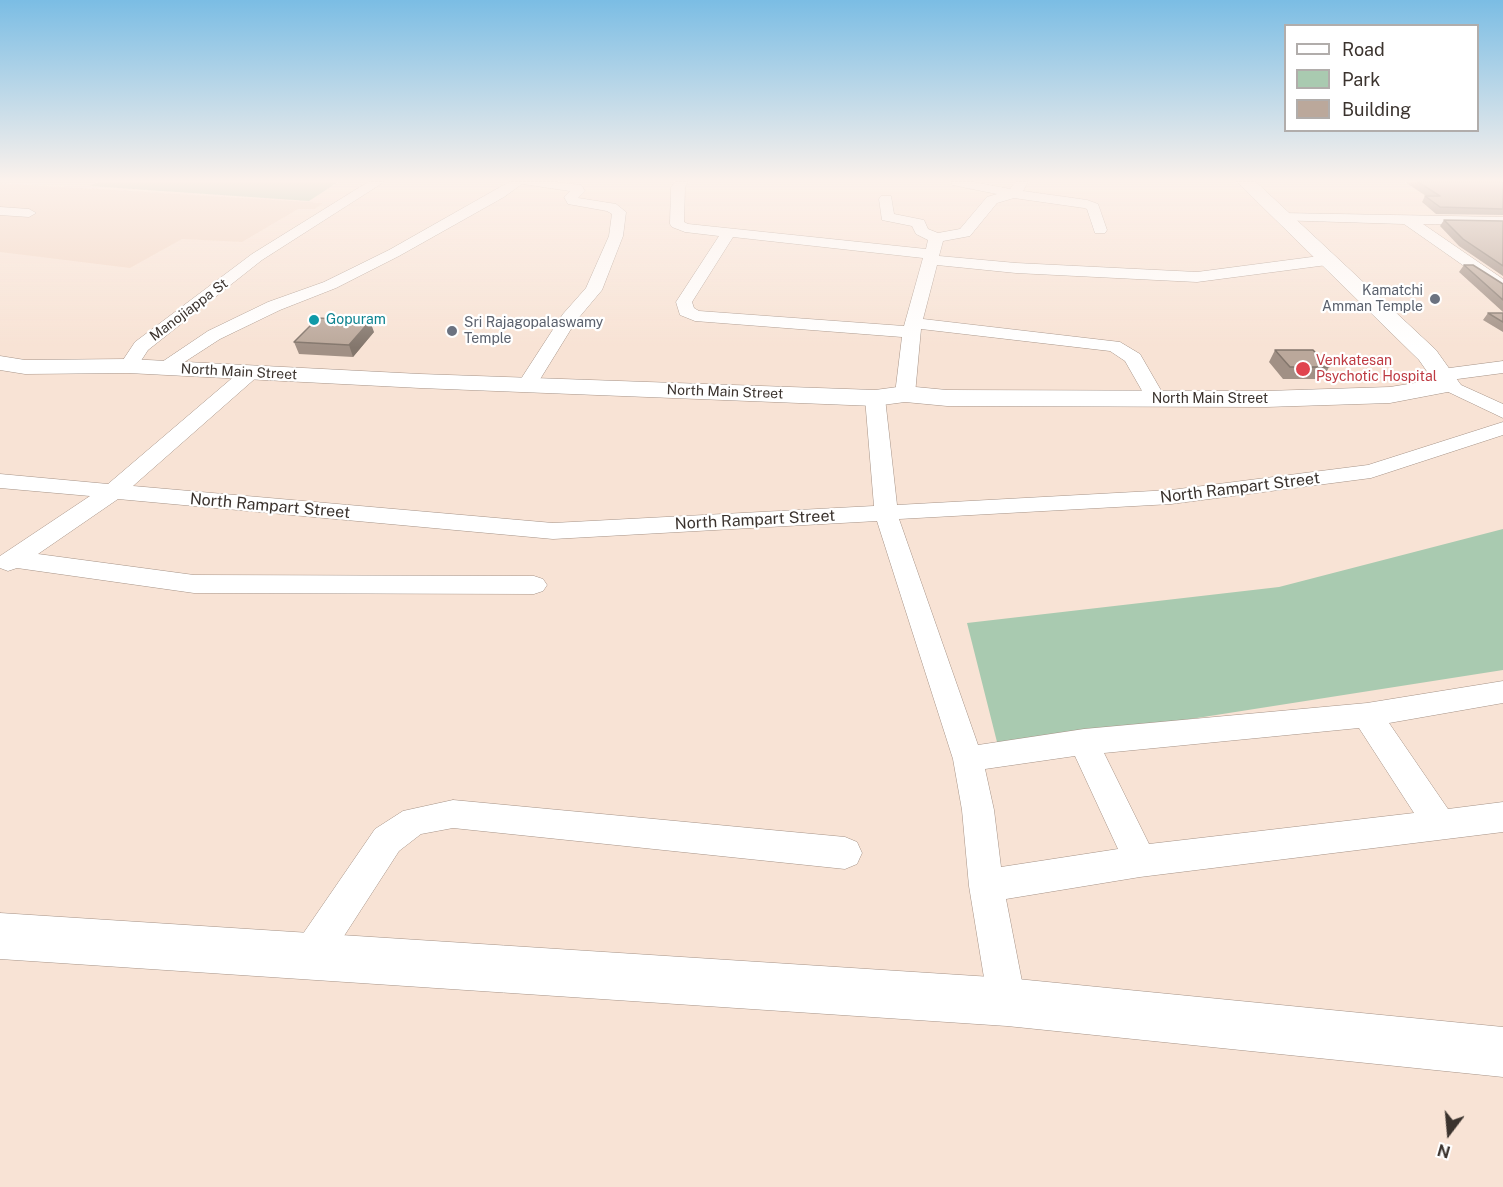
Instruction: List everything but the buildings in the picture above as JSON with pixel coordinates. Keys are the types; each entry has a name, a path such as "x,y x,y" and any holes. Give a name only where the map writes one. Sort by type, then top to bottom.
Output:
{"street":[{"name":"Manojiappa St","path":"128,366 141,346 257,257 288,237"},
{"path":"162,368 214,335 274,306 330,285 422,237"},
{"path":"527,385 569,318 594,290 615,237"},
{"path":"726,237 684,302 687,311 695,316 913,327 1114,346 1133,358 1156,399"},
{"path":"787,237 933,251 1016,268 1197,277 1328,260"},
{"path":"904,394 913,327 933,251 925,237"},
{"path":"933,251 957,237"},
{"path":"1303,237 1428,355 1446,380 1503,412"},
{"path":"1433,237 1503,286"},
{"name":"North Main Street","path":"0,363 25,367 128,366 527,385 875,398 904,394 947,398 1156,399 1390,395 1446,380"},
{"path":"1446,380 1503,367"},
{"path":"7,562 111,493 251,372"},
{"path":"875,398 886,514 965,749 978,810 986,886 1007,1002"},
{"name":"North Rampart Street","path":"0,481 111,493 553,531 1171,497 1371,471 1503,428"},
{"path":"7,562 194,584 534,585"},
{"path":"965,749 1084,742 1367,715 1503,692"},
{"path":"1367,715 1440,825"},
{"path":"1084,742 1140,861"},
{"path":"309,957 387,840 414,821 453,814 844,853"},
{"path":"986,886 1140,861 1503,817"},
{"path":"0,936 1007,1002 1503,1052"}],"shaded area":[{"path":"0,237 250,237 242,242 182,239 130,268 0,252"}],"green space":[{"path":"1503,529 1503,670 1044,742 998,746 967,623 1279,587"}],"place":[{"name":"Kamatchi Amman Temple","path":"1435,299"},
{"name":"Gopuram","path":"314,320"},
{"name":"Sri Rajagopalaswamy Temple","path":"452,331"},
{"name":"Venkatesan Psychotic Hospital","path":"1303,369"}]}
